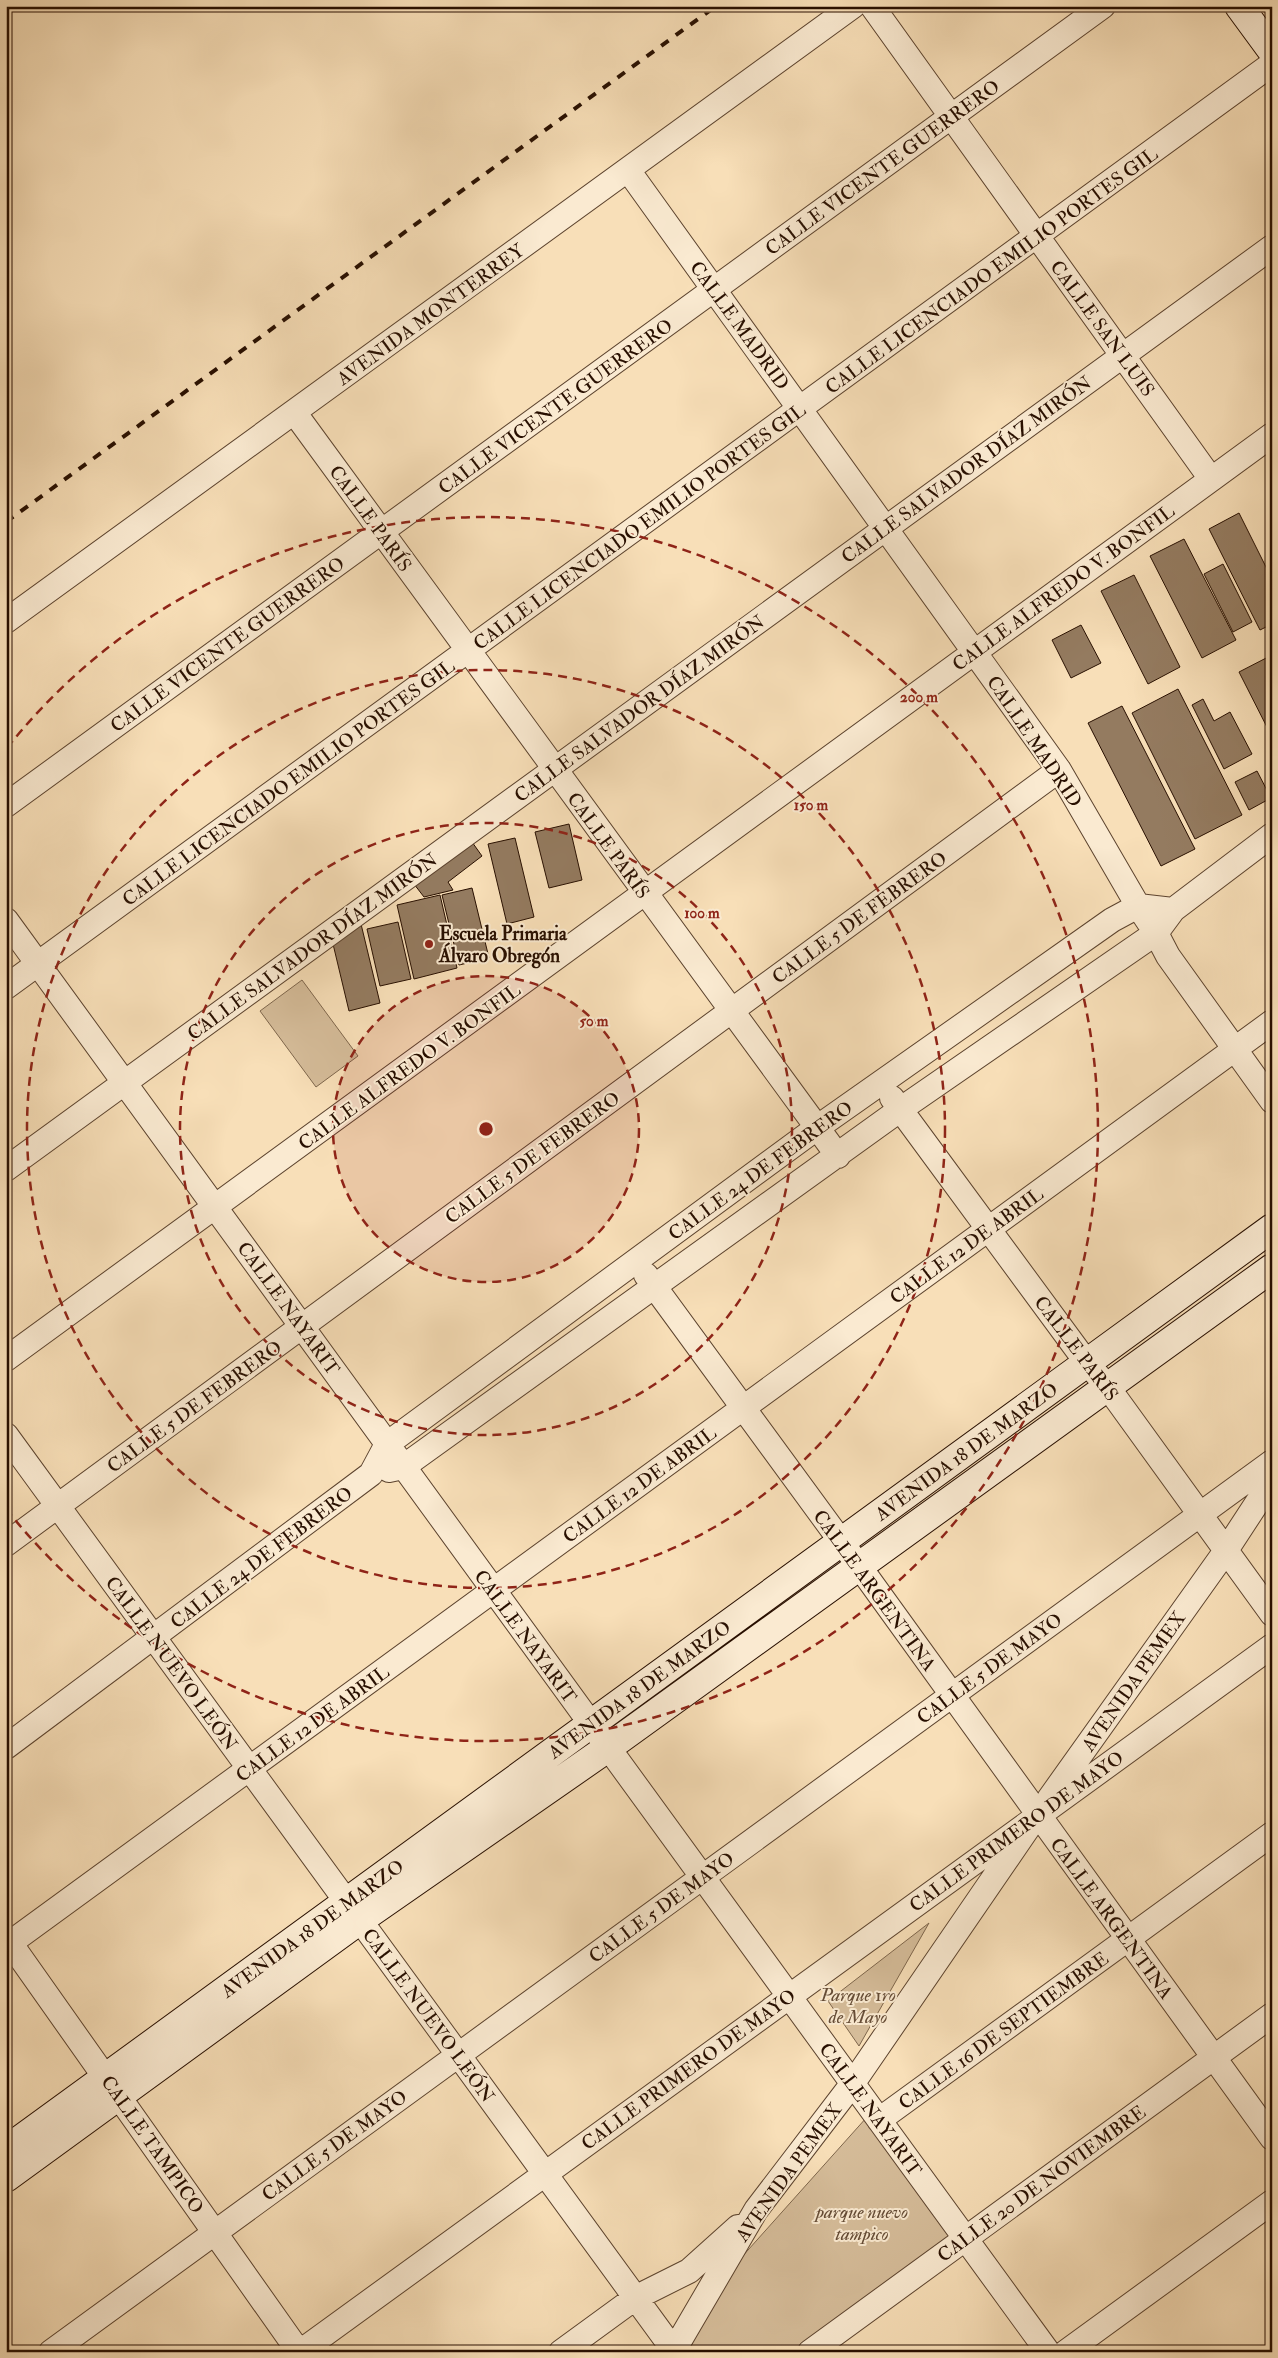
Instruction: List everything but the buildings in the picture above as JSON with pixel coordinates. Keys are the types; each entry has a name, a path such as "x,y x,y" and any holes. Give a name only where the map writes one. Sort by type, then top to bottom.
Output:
{"street":[{"name":"AVENIDA MONTERREY","path":"6,621 853,6"},
{"name":"CALLE SAN LUIS","path":"872,6 1211,479"},
{"name":"CALLE VICENTE GUERRERO","path":"6,805 1103,6"},
{"path":"1239,6 1272,51"},
{"name":"CALLE LICENCIADO EMILIO PORTES GIL","path":"6,987 1272,64"},
{"name":"CALLE MADRID","path":"628,170 1059,770 1138,906 1156,932 1168,956 1234,1050 1272,1100"},
{"name":"CALLE SALVADOR DÍAZ MIRÓN","path":"6,1169 1272,247"},
{"name":"CALLE PARÍS","path":"294,412 645,895 732,1010 838,1156"},
{"name":"CALLE ALFREDO V. BONFIL","path":"6,1359 645,895 1272,435"},
{"name":"CALLE 5 DE FEBRERO","path":"6,1544 1059,770"},
{"name":"CALLE 24 DE FEBRERO","path":"6,1747 371,1474 403,1467 901,1109 1156,932 1173,910 1272,835"},
{"path":"1138,906 1173,910"},
{"name":"CALLE 24 DE FEBRERO","path":"371,1474 387,1444 818,1128 1112,920 1138,906"},
{"name":"CALLE NAYARIT","path":"6,920 1048,2352"},
{"name":"CALLE 12 DE ABRIL","path":"8,1942 249,1769 1272,1022"},
{"name":"CALLE PARÍS","path":"881,1083 1087,1363 1107,1386 1225,1552 1272,1614"},
{"name":"AVENIDA 18 DE MARZO","path":"6,2178 113,2087 353,1911 591,1724 1272,1228"},
{"name":"CALLE ARGENTINA","path":"636,1260 653,1287 858,1566 1272,2138"},
{"name":"AVENIDA 18 DE MARZO","path":"353,1911 609,1747 1272,1268"},
{"name":"CALLE NUEVO LEÓN","path":"6,1435 674,2351"},
{"name":"CALLE 5 DE MAYO","path":"51,2352 1272,1462"},
{"name":"AVENIDA PEMEX","path":"674,2351 756,2210 853,2083 1038,1814 1225,1552 1272,1480"},
{"name":"CALLE PRIMERO DE MAYO","path":"300,2352 1038,1814 1272,1646"},
{"name":"CALLE 16 DE SEPTIEMBRE","path":"879,2120 1272,1834"},
{"name":"CALLE TAMPICO","path":"8,1942 300,2352"},
{"name":"CALLE 20 DE NOVIEMBRE","path":"810,2352 1272,2015"},
{"name":"AVENIDA 18 DE MARZO","path":"6,2150 113,2087"},
{"path":"1066,2352 1272,2202"},
{"path":"561,2352 635,2298 689,2271 756,2210"}],"green space":[{"path":"302,980 358,1056 316,1087 260,1011"},
{"name":"Parque 1ro de Mayo","path":"929,1923 859,2046 828,2001"},
{"name":"parque nuevo tampico","path":"867,2117 956,2236 798,2352 683,2352 723,2278"}],"railway":[{"path":"6,522 716,6"}],"place":[{"name":"Escuela Primaria Álvaro Obregón","path":"429,944"}]}
